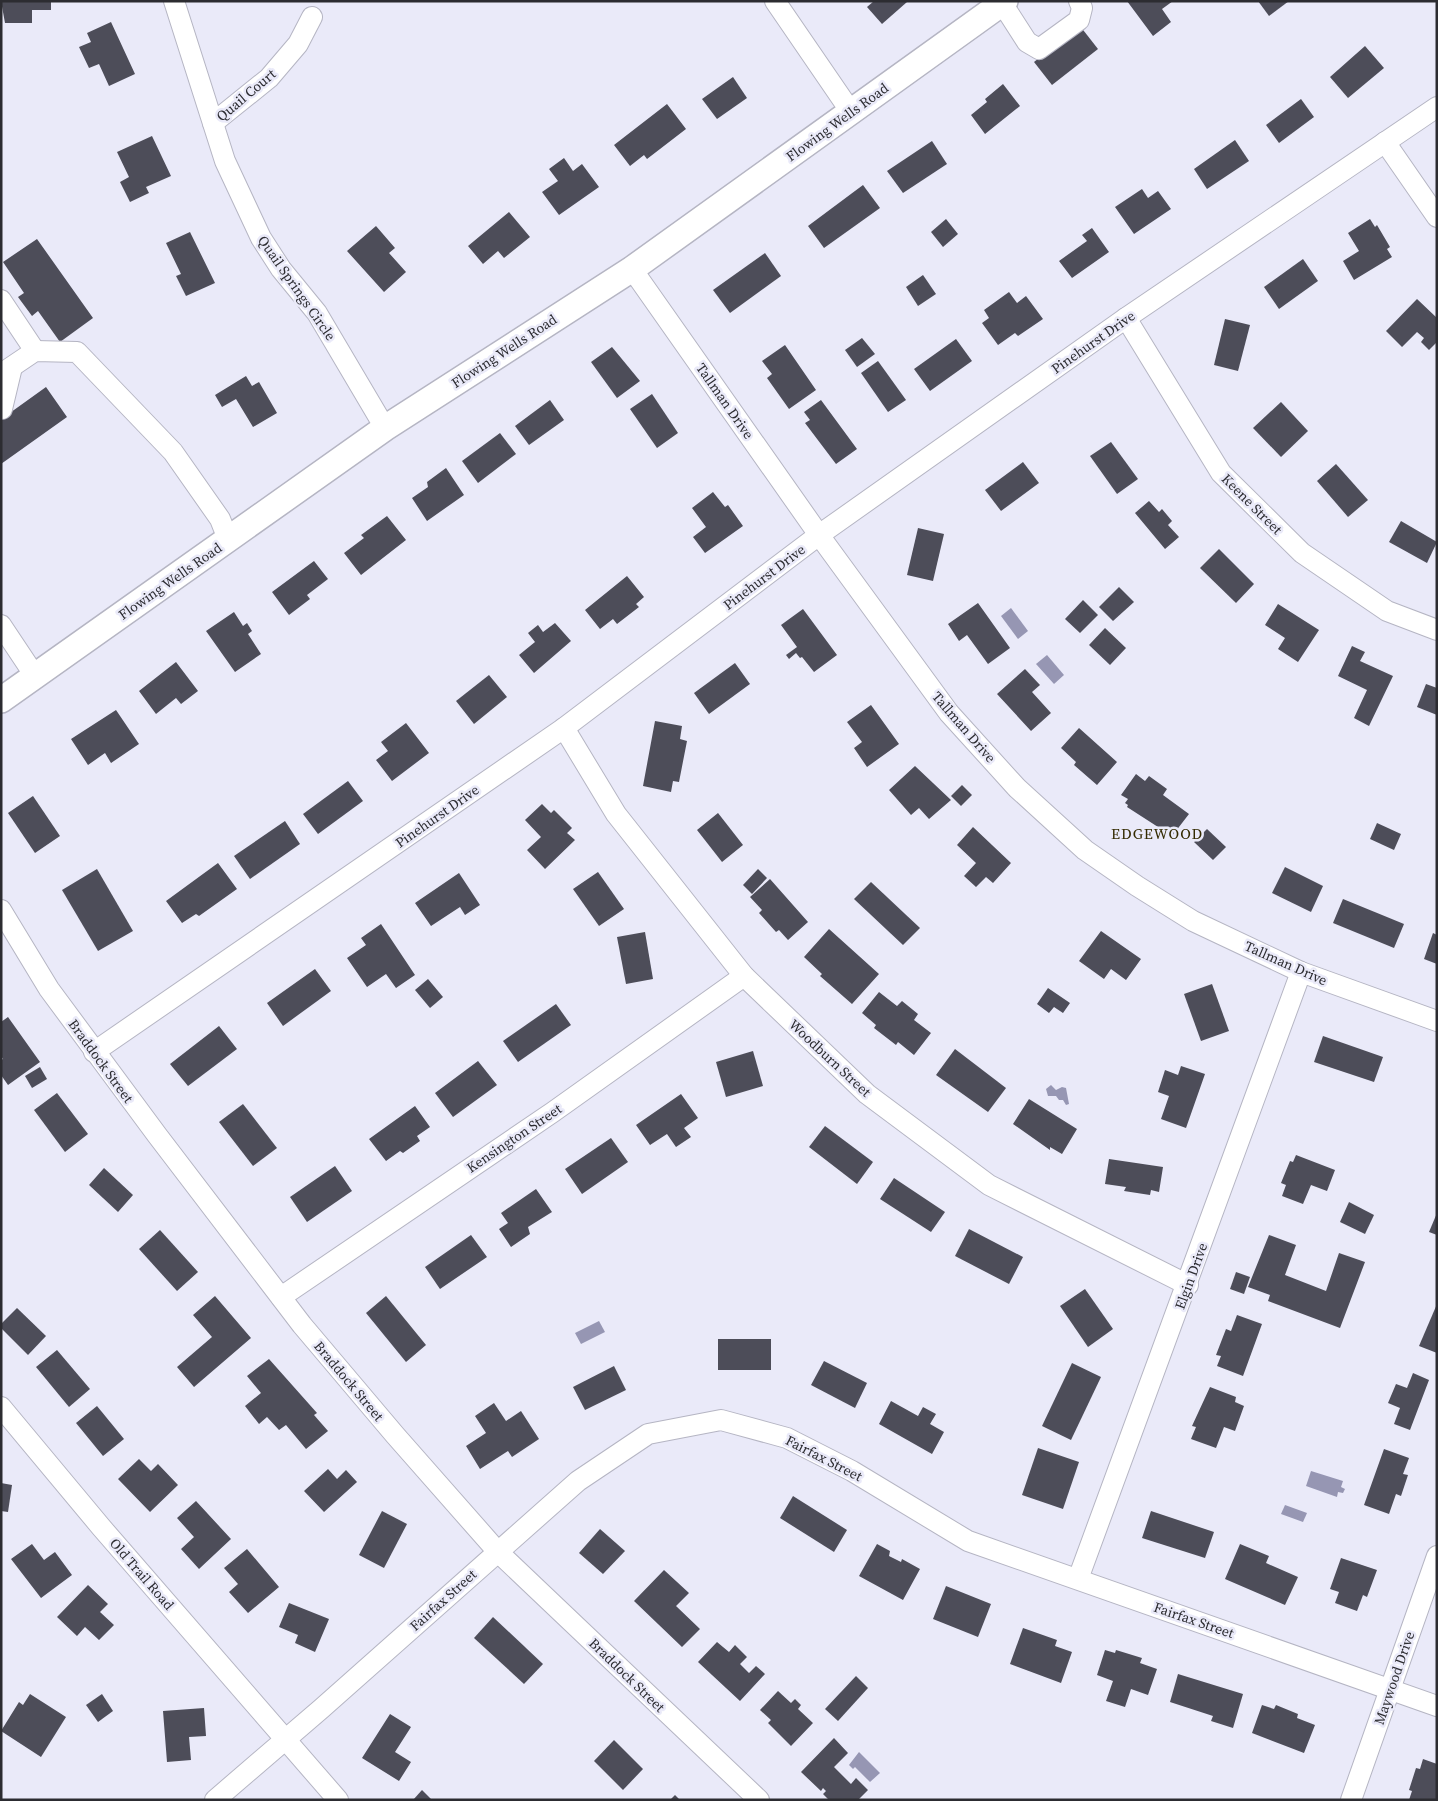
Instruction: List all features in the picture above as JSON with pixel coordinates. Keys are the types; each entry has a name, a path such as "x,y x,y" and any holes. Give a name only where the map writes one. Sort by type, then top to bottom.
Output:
{"main road":[{"name":"Flowing Wells Road","path":"1,700 385,428 632,269 1003,2"}],"street":[{"name":"Quail Springs Circle","path":"174,1 225,161 261,238 281,269 317,313 385,428"},
{"path":"775,1 851,112"},
{"path":"1003,2 1027,42 1039,49 1079,20 1082,8 1078,1"},
{"name":"Quail Court","path":"212,123 269,78 298,44 312,17"},
{"name":"Pinehurst Drive","path":"94,1052 564,728 819,535 1126,318 1437,107"},
{"path":"1385,142 1437,217"},
{"name":"Tallman Drive","path":"632,269 819,535 949,713 1017,788 1085,850 1136,886 1193,920 1301,972 1437,1020"},
{"path":"2,303 35,351"},
{"name":"Keene Street","path":"1126,318 1221,473 1302,553 1387,611 1437,630"},
{"path":"2,409 6,370 35,351 77,352 173,452 220,519 228,539"},
{"path":"1,625 35,676"},
{"name":"Woodburn Street","path":"564,728 616,814 744,976 867,1094 989,1185 1188,1285"},
{"name":"Braddock Street","path":"1,910 49,989 94,1052 281,1297 395,1435 498,1552 759,1800"},
{"name":"Elgin Drive","path":"1078,1579 1188,1285 1301,972"},
{"name":"Kensington Street","path":"281,1297 552,1112 744,976"},
{"name":"Old Trail Road","path":"1,1407 101,1527 338,1800"},
{"name":"Fairfax Street","path":"215,1800 578,1481 648,1434 721,1420 787,1438 852,1470 968,1541 1437,1706"},
{"name":"Maywood Drive","path":"1351,1800 1437,1556"}],"water":[{"path":"1011,608 1028,631 1018,639 1001,616"},
{"path":"1047,655 1064,675 1054,684 1036,664"},
{"path":"1051,1085 1056,1090 1062,1087 1066,1088 1069,1104 1066,1105 1063,1100 1059,1100 1056,1096 1048,1096 1046,1089"},
{"path":"599,1321 605,1332 581,1344 575,1333"},
{"path":"1311,1471 1343,1481 1341,1487 1345,1489 1343,1493 1338,1492 1337,1497 1306,1486"},
{"path":"1285,1505 1307,1513 1303,1522 1281,1514"},
{"path":"859,1752 880,1773 870,1782 855,1767 853,1769 849,1765"}],"building":[{"path":"1,1 51,1 51,10 32,10 32,23 5,23"},
{"path":"874,1 907,2 882,24 867,7"},
{"path":"1127,1 1173,1 1162,9 1171,22 1153,36"},
{"path":"1258,1 1289,1 1269,16"},
{"path":"111,22 135,74 109,86 99,64 89,68 79,47 91,42 87,33"},
{"path":"1080,26 1098,49 1052,85 1034,62"},
{"path":"1365,46 1384,68 1348,98 1330,77"},
{"path":"733,77 747,98 717,119 702,99"},
{"path":"1003,84 1020,106 985,134 971,115 987,102 985,99"},
{"path":"1301,99 1314,117 1279,143 1266,125"},
{"path":"667,104 686,129 647,159 644,155 630,166 614,145"},
{"path":"152,136 171,176 146,187 149,193 130,202 120,182 129,177 117,152"},
{"path":"1235,140 1249,161 1207,189 1194,169"},
{"path":"932,141 947,164 903,193 887,171"},
{"path":"564,158 573,171 582,164 599,187 559,215 542,192 558,181 549,169"},
{"path":"863,185 880,208 824,248 808,226"},
{"path":"1142,189 1148,198 1158,191 1171,209 1134,234 1115,207"},
{"path":"509,212 530,237 504,258 498,251 483,264 468,246"},
{"path":"946,219 958,234 943,247 931,232"},
{"path":"1370,219 1375,227 1377,225 1390,247 1387,249 1392,257 1354,280 1343,261 1359,251 1348,233"},
{"path":"376,226 395,248 389,253 406,272 384,292 347,251"},
{"path":"1092,228 1109,252 1072,278 1059,261 1087,241 1082,235"},
{"path":"190,232 215,283 186,296 176,276 181,274 166,243"},
{"path":"37,239 93,318 60,342 38,311 32,316 18,297 24,293 3,262"},
{"path":"765,253 781,276 730,313 713,290"},
{"path":"1303,259 1318,281 1279,309 1264,287"},
{"path":"923,275 936,294 918,306 906,287"},
{"path":"1009,292 1017,303 1026,296 1043,319 1018,336 1015,333 998,345 982,323 989,318 984,310"},
{"path":"1417,299 1437,318 1437,342 1429,350 1421,342 1424,338 1417,332 1402,347 1386,331"},
{"path":"1225,319 1250,325 1238,371 1214,365"},
{"path":"862,338 875,354 857,367 845,350"},
{"path":"956,339 972,361 930,391 914,369"},
{"path":"785,345 816,390 789,409 767,378 772,374 762,361"},
{"path":"612,347 640,381 617,398 591,362"},
{"path":"878,361 906,400 888,412 861,373"},
{"path":"246,376 252,386 259,382 277,413 253,427 236,399 222,407 215,395"},
{"path":"46,387 67,417 1,464 1,407 7,415"},
{"path":"652,394 678,433 657,448 630,409"},
{"path":"550,400 564,420 529,445 515,426"},
{"path":"821,400 857,449 836,464 805,423 810,420 804,412"},
{"path":"1281,402 1308,431 1281,457 1253,428"},
{"path":"500,433 516,454 478,483 462,461"},
{"path":"1111,442 1138,479 1117,494 1090,456"},
{"path":"1023,462 1039,483 1001,511 985,490"},
{"path":"1336,464 1368,500 1348,517 1317,481"},
{"path":"446,468 464,495 427,521 412,498 428,487 427,482"},
{"path":"713,492 725,507 728,505 743,526 705,553 693,537 706,527 692,508"},
{"path":"1149,501 1159,512 1162,509 1172,521 1168,525 1179,537 1165,549 1135,513"},
{"path":"387,516 406,540 361,575 344,553 364,538 361,535"},
{"path":"1401,521 1437,542 1427,563 1389,542"},
{"path":"918,528 944,534 933,581 907,575"},
{"path":"1219,549 1254,584 1236,603 1200,568"},
{"path":"314,561 328,579 307,595 310,599 289,615 272,592"},
{"path":"627,576 644,597 636,604 639,607 617,624 613,619 600,629 585,610"},
{"path":"1119,587 1134,602 1113,621 1099,607"},
{"path":"1083,600 1098,615 1080,633 1065,619"},
{"path":"978,603 1010,648 988,664 967,635 959,641 948,624"},
{"path":"1278,604 1319,630 1298,662 1278,649 1285,638 1265,625"},
{"path":"803,609 837,655 814,672 802,657 800,658 796,653 789,659 786,655 797,647 781,625"},
{"path":"234,612 243,626 247,623 252,631 248,634 261,654 235,672 206,631"},
{"path":"555,623 571,641 534,673 519,655 535,642 528,633 538,625 543,632"},
{"path":"1105,628 1126,648 1110,665 1089,645"},
{"path":"1352,646 1365,652 1360,661 1393,676 1369,726 1354,718 1367,690 1338,676"},
{"path":"176,662 198,691 181,704 176,698 156,714 139,691"},
{"path":"735,663 750,684 709,714 694,693"},
{"path":"1025,669 1040,685 1032,692 1051,713 1031,731 997,694"},
{"path":"489,675 507,697 474,724 456,701"},
{"path":"1426,684 1437,688 1437,715 1417,707"},
{"path":"871,705 899,744 867,767 854,748 862,742 847,722"},
{"path":"116,710 139,744 111,763 105,753 88,765 71,739"},
{"path":"655,721 682,726 680,739 687,741 679,782 673,781 671,792 643,786"},
{"path":"406,723 429,753 392,781 376,760 388,751 381,742"},
{"path":"1079,728 1117,762 1097,785 1074,765 1076,762 1061,748"},
{"path":"915,766 951,800 929,819 919,808 911,815 889,790"},
{"path":"1136,774 1145,781 1149,776 1167,789 1163,795 1189,814 1172,836 1127,807 1128,805 1125,803 1128,799 1121,795"},
{"path":"348,781 363,801 318,834 303,814"},
{"path":"962,785 972,795 961,806 951,796"},
{"path":"33,796 60,836 35,853 8,813"},
{"path":"542,804 551,813 554,810 572,828 567,833 575,840 545,869 527,850 541,837 525,820"},
{"path":"718,813 743,845 722,862 697,830"},
{"path":"285,821 300,844 250,879 234,856"},
{"path":"1377,823 1401,834 1394,850 1370,839"},
{"path":"973,827 1011,863 993,883 986,877 976,887 964,876 976,863 957,845"},
{"path":"1207,829 1226,847 1213,860 1194,842"},
{"path":"218,863 237,889 199,916 196,914 182,923 166,901"},
{"path":"1285,867 1323,886 1311,912 1272,893"},
{"path":"97,869 133,931 98,951 62,890"},
{"path":"758,869 767,878 752,894 743,885"},
{"path":"598,872 624,909 599,926 573,889"},
{"path":"459,873 480,905 465,915 460,907 431,926 415,903"},
{"path":"770,879 808,922 788,940 779,930 776,932 759,913 762,910 750,897"},
{"path":"871,882 920,928 903,945 854,899"},
{"path":"1343,899 1404,924 1394,948 1333,923"},
{"path":"381,924 415,975 396,988 386,974 367,987 347,958 366,945 361,938"},
{"path":"829,929 879,974 852,1004 820,976 822,974 804,957"},
{"path":"1101,931 1141,959 1126,980 1111,969 1104,979 1079,961"},
{"path":"645,932 653,979 626,984 617,937"},
{"path":"1433,933 1437,935 1437,964 1424,959"},
{"path":"315,969 331,991 283,1026 267,1003"},
{"path":"428,979 443,997 430,1008 415,990"},
{"path":"1212,984 1229,1031 1201,1041 1184,994"},
{"path":"1048,988 1070,1003 1063,1013 1054,1007 1049,1013 1037,1004"},
{"path":"879,992 897,1006 902,1001 918,1014 914,1020 931,1033 914,1055 898,1042 896,1045 874,1028 876,1025 862,1013"},
{"path":"556,1004 571,1025 518,1062 503,1041"},
{"path":"8,1017 40,1062 8,1085 1,1075 1,1060 3,1059 1,1056 1,1022"},
{"path":"219,1026 237,1049 188,1086 170,1064"},
{"path":"1323,1036 1383,1057 1374,1082 1314,1062"},
{"path":"955,1049 1006,1088 988,1112 936,1075"},
{"path":"753,1051 763,1086 726,1097 716,1062"},
{"path":"478,1061 497,1085 453,1117 435,1093"},
{"path":"1181,1066 1205,1074 1186,1128 1161,1119 1169,1096 1158,1092 1165,1070 1178,1075"},
{"path":"40,1067 47,1079 32,1088 25,1076"},
{"path":"57,1093 88,1134 65,1152 34,1110"},
{"path":"681,1094 698,1118 684,1128 691,1137 676,1147 667,1134 650,1145 636,1125"},
{"path":"1029,1099 1077,1129 1062,1154 1050,1147 1050,1150 1013,1124"},
{"path":"243,1104 277,1148 253,1166 219,1122"},
{"path":"415,1106 430,1127 417,1136 420,1141 403,1153 400,1151 386,1161 369,1139"},
{"path":"825,1126 873,1162 857,1184 809,1147"},
{"path":"611,1138 628,1162 582,1194 565,1169"},
{"path":"1296,1155 1335,1170 1327,1191 1311,1185 1303,1204 1282,1196 1286,1185 1281,1183 1290,1161 1293,1162"},
{"path":"1109,1159 1163,1167 1159,1192 1151,1190 1150,1195 1124,1191 1126,1187 1105,1184"},
{"path":"335,1166 352,1191 307,1222 290,1197"},
{"path":"104,1168 133,1195 118,1212 89,1185"},
{"path":"894,1178 945,1212 931,1232 880,1199"},
{"path":"536,1189 552,1212 528,1227 530,1234 511,1247 499,1229 508,1223 501,1213"},
{"path":"1349,1202 1374,1215 1365,1234 1340,1222"},
{"path":"1437,1213 1437,1235 1429,1232"},
{"path":"969,1229 1023,1257 1009,1284 955,1256"},
{"path":"160,1230 198,1272 177,1291 139,1249"},
{"path":"471,1235 487,1257 440,1289 425,1267"},
{"path":"1269,1235 1296,1245 1285,1275 1326,1291 1339,1253 1365,1262 1340,1328 1268,1301 1270,1295 1248,1287"},
{"path":"1236,1272 1250,1277 1244,1294 1230,1289"},
{"path":"1085,1289 1113,1329 1088,1347 1060,1306"},
{"path":"215,1296 251,1338 194,1387 177,1367 212,1337 193,1315"},
{"path":"386,1296 426,1345 406,1362 366,1313"},
{"path":"1437,1304 1437,1353 1419,1346"},
{"path":"17,1308 46,1336 28,1355 1,1328 1,1324"},
{"path":"1237,1315 1262,1324 1243,1376 1217,1366 1221,1356 1216,1355 1226,1329 1231,1331"},
{"path":"718,1339 771,1339 771,1370 718,1370"},
{"path":"57,1350 90,1389 69,1407 36,1367"},
{"path":"269,1359 317,1413 314,1415 328,1431 306,1449 286,1425 279,1430 267,1417 259,1424 245,1406 261,1393 247,1376"},
{"path":"824,1361 867,1383 855,1408 811,1385"},
{"path":"1072,1363 1101,1377 1071,1440 1042,1426"},
{"path":"614,1366 626,1390 585,1410 573,1387"},
{"path":"1413,1373 1429,1380 1410,1430 1394,1424 1400,1408 1388,1403 1396,1384 1407,1388"},
{"path":"1210,1387 1236,1397 1235,1402 1244,1406 1235,1431 1224,1427 1216,1448 1191,1439 1196,1427 1192,1426"},
{"path":"891,1401 918,1416 923,1407 936,1414 930,1424 944,1432 932,1454 879,1424"},
{"path":"494,1403 506,1421 521,1411 539,1439 512,1457 508,1451 480,1469 466,1446 486,1433 475,1416"},
{"path":"97,1406 124,1439 103,1456 76,1423"},
{"path":"1038,1448 1079,1462 1063,1509 1022,1495"},
{"path":"1384,1449 1409,1458 1403,1474 1408,1475 1401,1496 1396,1494 1389,1514 1364,1505"},
{"path":"139,1459 151,1471 158,1464 178,1485 150,1512 118,1479"},
{"path":"328,1469 337,1479 346,1470 357,1482 324,1512 304,1491"},
{"path":"1,1483 12,1485 8,1512 1,1511"},
{"path":"793,1496 847,1530 834,1552 780,1518"},
{"path":"196,1501 231,1539 199,1569 181,1549 194,1537 177,1518"},
{"path":"382,1511 407,1524 384,1568 359,1555"},
{"path":"1151,1511 1214,1532 1205,1558 1142,1538"},
{"path":"600,1529 625,1551 603,1574 579,1553"},
{"path":"32,1544 44,1560 55,1552 72,1575 41,1598 11,1559"},
{"path":"877,1544 890,1551 889,1556 901,1562 902,1559 920,1569 903,1600 859,1576"},
{"path":"1240,1544 1269,1556 1266,1563 1298,1577 1285,1605 1225,1579"},
{"path":"247,1549 279,1587 248,1613 229,1592 238,1584 224,1568"},
{"path":"1341,1558 1377,1570 1367,1597 1363,1595 1357,1611 1335,1603 1339,1592 1330,1589"},
{"path":"664,1570 689,1593 676,1606 700,1629 682,1647 634,1601"},
{"path":"88,1585 108,1604 100,1612 114,1625 99,1640 85,1627 77,1636 57,1617"},
{"path":"946,1586 991,1604 978,1637 933,1619"},
{"path":"289,1603 329,1619 315,1652 295,1643 298,1635 279,1627"},
{"path":"493,1617 543,1664 524,1684 474,1638"},
{"path":"1023,1628 1057,1640 1055,1646 1072,1652 1061,1683 1010,1664"},
{"path":"717,1642 729,1652 735,1645 747,1657 740,1664 749,1673 756,1666 765,1674 740,1701 698,1662"},
{"path":"1105,1650 1115,1653 1116,1650 1142,1658 1140,1663 1157,1669 1148,1695 1131,1689 1125,1707 1106,1701 1113,1681 1097,1675"},
{"path":"1178,1674 1243,1694 1233,1728 1211,1721 1213,1716 1170,1702"},
{"path":"856,1676 868,1688 838,1721 825,1709"},
{"path":"778,1691 791,1703 795,1699 801,1705 798,1709 813,1723 791,1746 768,1723 771,1720 760,1710"},
{"path":"30,1694 66,1717 41,1757 1,1731 19,1702 23,1705"},
{"path":"102,1694 113,1711 98,1722 86,1705"},
{"path":"1262,1705 1274,1709 1276,1705 1298,1714 1297,1718 1315,1725 1304,1753 1252,1733"},
{"path":"204,1708 206,1736 189,1737 191,1760 167,1762 163,1711"},
{"path":"390,1714 411,1727 395,1752 411,1762 399,1781 362,1758"},
{"path":"834,1738 848,1753 834,1767 851,1784 856,1778 868,1790 858,1800 829,1800 823,1794 826,1791 823,1788 821,1791 801,1772"},
{"path":"614,1740 643,1769 623,1790 594,1761"},
{"path":"1423,1759 1437,1764 1437,1800 1409,1800 1412,1791 1409,1790 1416,1768 1420,1769"},
{"path":"422,1790 432,1800 413,1800"},
{"path":"675,1795 680,1800 670,1800"}],"district":[{"name":"EDGEWOOD","path":"1157,833"}]}
